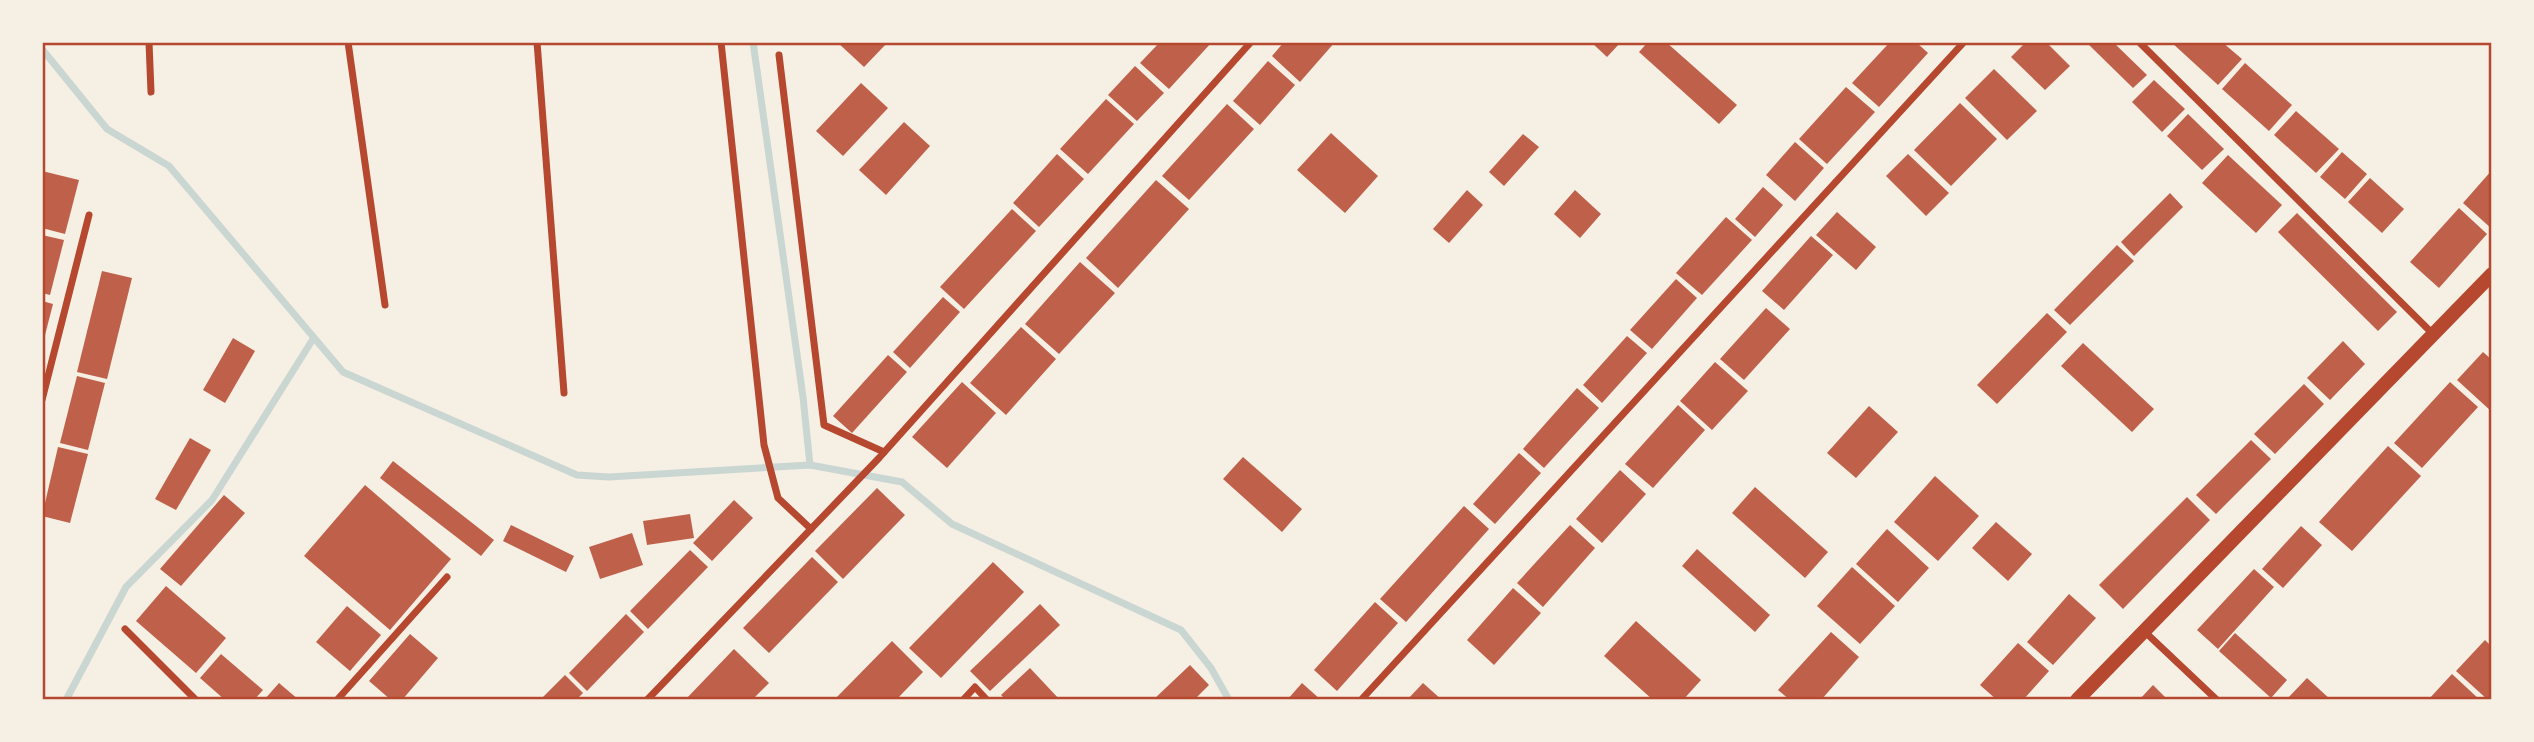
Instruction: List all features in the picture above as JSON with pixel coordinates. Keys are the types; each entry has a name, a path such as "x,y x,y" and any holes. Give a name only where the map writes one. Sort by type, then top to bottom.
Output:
{"main road":[{"path":"2077,700 2492,274"}],"street":[{"path":"149,42 151,92"},
{"path":"348,42 385,305"},
{"path":"537,42 564,393"},
{"path":"721,42 764,445 778,498 811,529"},
{"path":"647,700 882,455 1251,42"},
{"path":"1361,700 1964,42"},
{"path":"2139,42 2434,335"},
{"path":"779,55 824,425 882,455"},
{"path":"42,400 89,215"},
{"path":"337,700 447,577"},
{"path":"125,629 196,700"},
{"path":"2144,631 2217,700"},
{"path":"963,700 975,687 988,700"}],"building":[{"path":"837,42 888,42 864,67"},
{"path":"1160,42 1212,42 1169,89 1140,63"},
{"path":"1284,42 1335,42 1300,82 1272,56"},
{"path":"1591,42 1621,42 1607,57"},
{"path":"1648,42 1666,42 1737,105 1719,124 1639,52"},
{"path":"1890,42 1916,42 1928,53 1879,107 1852,83"},
{"path":"2026,42 2046,42 2070,66 2045,90 2011,57"},
{"path":"2086,42 2113,42 2147,75 2133,88"},
{"path":"2171,42 2222,42 2242,59 2218,85"},
{"path":"1268,61 1295,85 1260,125 1233,101"},
{"path":"2245,63 2292,105 2269,131 2222,89"},
{"path":"1135,66 1164,93 1137,121 1108,95"},
{"path":"1994,69 2037,111 2007,140 1965,98"},
{"path":"2154,80 2185,109 2162,132 2132,102"},
{"path":"861,83 888,108 843,156 816,131"},
{"path":"1846,87 1875,112 1827,164 1799,139"},
{"path":"1106,99 1134,124 1088,174 1060,149"},
{"path":"1960,103 1997,139 1951,186 1914,150"},
{"path":"1227,104 1254,129 1189,200 1162,176"},
{"path":"2296,111 2339,149 2316,173 2274,135"},
{"path":"2188,114 2224,149 2202,170 2167,136"},
{"path":"904,122 930,146 886,195 859,170"},
{"path":"1331,133 1378,176 1345,213 1297,170"},
{"path":"1523,134 1539,147 1504,186 1489,172"},
{"path":"1795,142 1824,168 1795,201 1766,175"},
{"path":"2342,152 2367,174 2345,199 2320,177"},
{"path":"1057,154 1084,179 1039,227 1013,203"},
{"path":"1908,154 1949,193 1926,216 1886,176"},
{"path":"2228,155 2282,205 2256,233 2202,183"},
{"path":"2492,170 2492,229 2463,203"},
{"path":"42,171 79,180 65,234 42,228"},
{"path":"2370,178 2404,209 2382,233 2348,202"},
{"path":"1156,180 1189,209 1118,288 1086,258"},
{"path":"1763,187 1783,205 1755,237 1735,219"},
{"path":"1467,190 1483,205 1449,243 1433,229"},
{"path":"1575,190 1601,214 1580,238 1554,214"},
{"path":"2170,193 2183,207 2134,256 2121,242"},
{"path":"2459,208 2487,234 2439,288 2410,262"},
{"path":"1012,209 1036,231 964,309 940,287"},
{"path":"1837,212 1876,247 1856,270 1816,235"},
{"path":"2297,213 2397,312 2378,331 2278,232"},
{"path":"1726,217 1752,240 1702,295 1676,273"},
{"path":"42,235 64,240 50,295 42,293"},
{"path":"1811,236 1833,255 1784,310 1762,291"},
{"path":"2117,245 2134,261 2070,325 2054,310"},
{"path":"1080,262 1115,293 1059,354 1025,324"},
{"path":"102,271 132,278 107,379 77,372"},
{"path":"1676,279 1697,298 1652,349 1630,330"},
{"path":"943,297 960,312 910,368 893,352"},
{"path":"42,301 53,304 43,343 42,343"},
{"path":"1766,308 1790,329 1744,380 1720,359"},
{"path":"2047,313 2067,332 1997,404 1977,385"},
{"path":"1021,327 1056,359 1006,415 970,383"},
{"path":"1627,336 1647,353 1602,403 1583,385"},
{"path":"233,338 255,351 225,403 203,390"},
{"path":"2343,341 2365,364 2330,400 2307,378"},
{"path":"2083,343 2154,409 2132,432 2061,366"},
{"path":"2483,352 2492,360 2492,412 2457,380"},
{"path":"888,355 907,372 852,433 833,416"},
{"path":"1715,362 1748,391 1712,430 1680,401"},
{"path":"77,376 105,383 88,450 60,443"},
{"path":"962,382 996,413 947,468 912,437"},
{"path":"2450,382 2478,407 2422,468 2394,443"},
{"path":"2304,384 2324,404 2275,454 2254,434"},
{"path":"1577,388 1599,408 1544,468 1523,449"},
{"path":"1678,405 1705,430 1653,488 1625,464"},
{"path":"1869,406 1898,432 1856,478 1827,453"},
{"path":"190,438 211,450 176,510 155,499"},
{"path":"2251,440 2271,459 2216,514 2196,495"},
{"path":"2388,446 2421,476 2352,551 2319,522"},
{"path":"58,447 88,454 70,523 42,516"},
{"path":"1519,453 1541,473 1495,524 1473,504"},
{"path":"1243,457 1302,509 1282,532 1223,479"},
{"path":"393,461 494,540 481,556 380,478"},
{"path":"1620,470 1646,494 1602,543 1576,519"},
{"path":"1935,476 1979,516 1938,561 1894,522"},
{"path":"365,485 451,559 390,630 304,556"},
{"path":"1755,487 1828,552 1805,578 1732,513"},
{"path":"877,488 905,515 843,579 815,551"},
{"path":"224,495 245,513 181,586 160,569"},
{"path":"2187,497 2210,520 2123,609 2099,585"},
{"path":"734,500 753,518 712,561 693,543"},
{"path":"1464,506 1489,529 1406,622 1380,599"},
{"path":"690,514 694,538 647,545 643,521"},
{"path":"1996,522 2032,554 2008,581 1972,548"},
{"path":"511,525 574,556 566,572 503,541"},
{"path":"1570,525 1595,548 1543,607 1517,583"},
{"path":"2301,526 2322,545 2283,588 2262,569"},
{"path":"1887,529 1929,568 1898,602 1856,564"},
{"path":"632,533 643,565 600,579 589,547"},
{"path":"1697,549 1770,615 1755,632 1682,566"},
{"path":"690,550 708,567 648,629 630,611"},
{"path":"812,557 838,582 769,653 743,628"},
{"path":"993,562 1024,592 941,678 909,648"},
{"path":"1852,567 1895,606 1860,644 1817,606"},
{"path":"2254,569 2274,587 2218,649 2197,630"},
{"path":"166,586 226,638 196,673 136,621"},
{"path":"1513,588 1541,613 1494,665 1467,640"},
{"path":"2069,594 2096,618 2053,665 2027,642"},
{"path":"1375,602 1398,623 1337,691 1314,670"},
{"path":"1040,604 1060,625 990,691 970,671"},
{"path":"347,606 381,635 350,671 316,642"},
{"path":"626,614 644,632 587,691 569,673"},
{"path":"1636,621 1701,680 1683,700 1653,700 1604,656"},
{"path":"1831,632 1859,657 1821,700 1790,700 1778,690"},
{"path":"2235,633 2287,680 2271,698 2219,651"},
{"path":"410,634 438,658 402,700 391,700 369,681"},
{"path":"2485,640 2492,647 2492,700 2488,700 2456,671"},
{"path":"892,641 923,672 896,700 834,700"},
{"path":"2018,643 2049,671 2023,700 1997,700 1980,685"},
{"path":"734,649 769,683 752,700 685,700"},
{"path":"221,654 263,690 254,700 225,700 200,678"},
{"path":"1190,665 1209,685 1194,700 1153,700"},
{"path":"1030,668 1060,700 1006,700 1001,695"},
{"path":"2452,674 2480,700 2428,700"},
{"path":"565,675 583,693 576,700 540,700"},
{"path":"2307,678 2331,700 2286,700"},
{"path":"279,683 299,700 264,700"},
{"path":"1302,683 1321,700 1287,700"},
{"path":"1423,683 1442,700 1407,700"},
{"path":"2153,685 2168,700 2139,700"}],"waterway":[{"path":"753,42 803,397 810,465 902,482 952,524 1181,630 1211,668 1229,700"},
{"path":"42,49 107,129 169,166 343,372 577,475 609,477 810,465"},
{"path":"66,700 126,587 212,500 313,339"}]}
